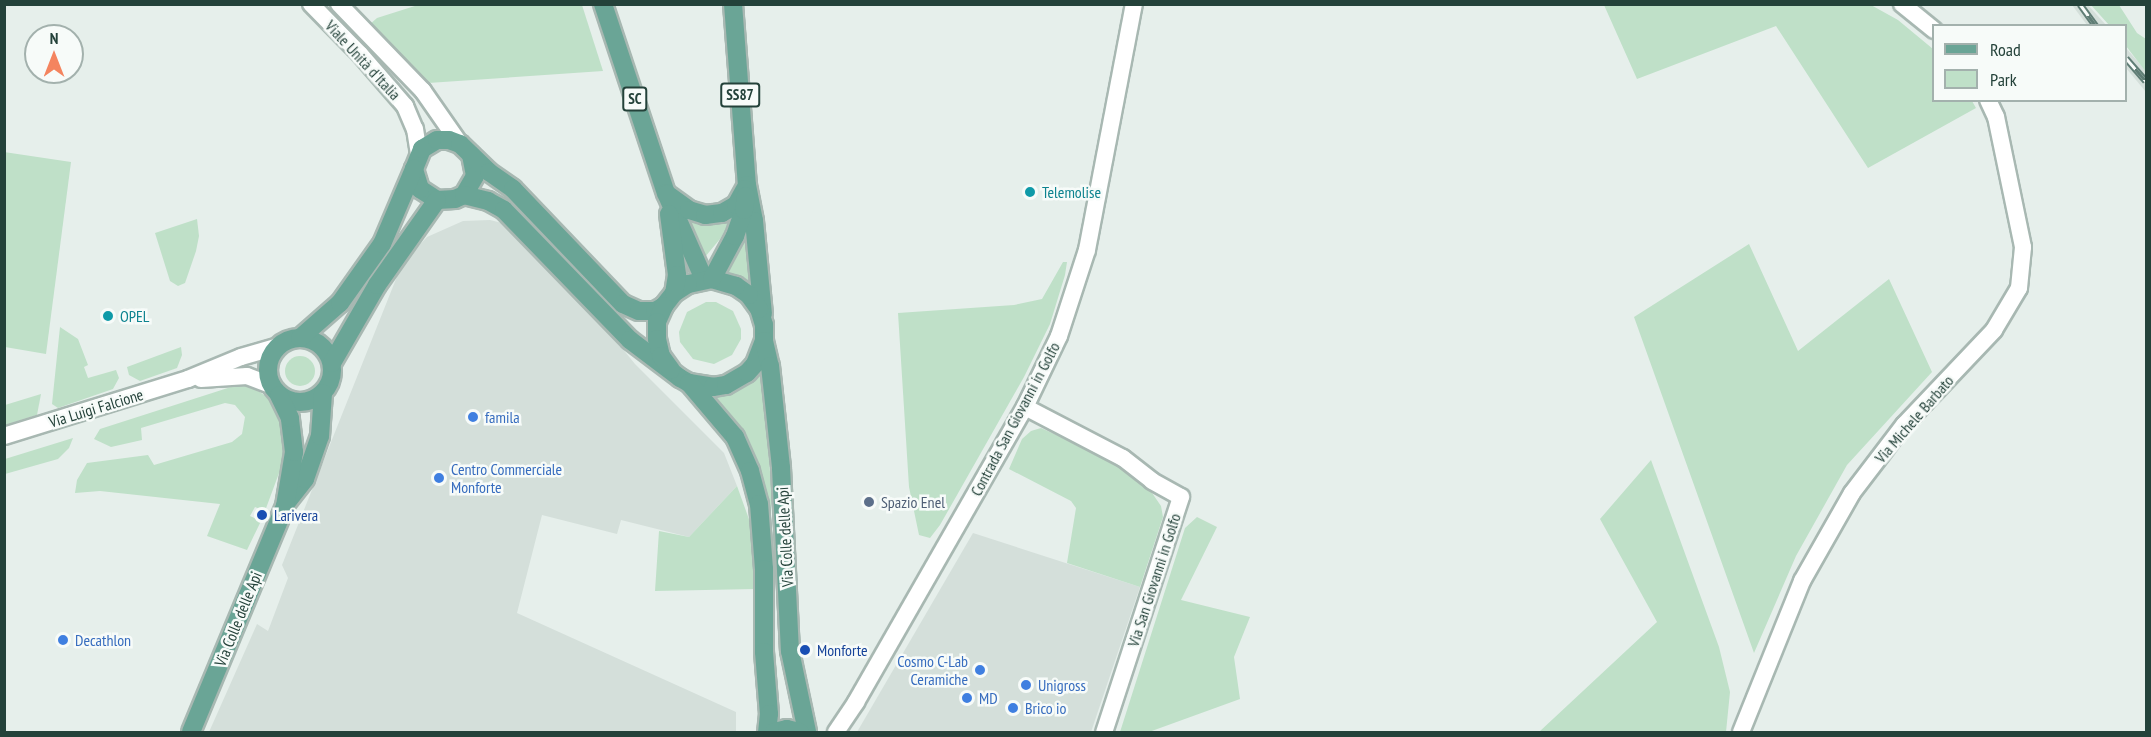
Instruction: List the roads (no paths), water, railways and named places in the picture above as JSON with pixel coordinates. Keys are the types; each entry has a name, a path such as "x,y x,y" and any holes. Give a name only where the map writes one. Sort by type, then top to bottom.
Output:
{"main road":[{"name":"SC","path":"603,4 666,193 708,279"},
{"name":"SS87","path":"733,4 747,185 754,221 764,333"},
{"path":"300,338 340,303 382,244 416,162 427,145 437,140 449,140 466,149 489,172 513,189 623,304 639,311 655,311 688,284 708,279 736,285 749,295 759,309 764,333 755,364 737,380 713,387 689,383 630,340 504,210 488,201 464,195"},
{"path":"416,162 420,189 437,200 456,199 464,195 471,187 475,176 475,165 466,149"},
{"path":"666,193 689,210 705,215 722,213 736,205 747,185"},
{"name":"SS87","path":"708,279 735,236 744,210 747,185"},
{"name":"SC","path":"666,193 677,275 669,299"},
{"path":"332,363 321,345 300,338 288,340 277,347 268,365 275,390 290,401 302,403 314,400 323,393 330,384 332,363 377,285 437,200"},
{"path":"669,299 657,322 657,339 661,356 671,370"},
{"name":"Via Colle delle Api","path":"764,333 770,366 781,468 790,651 807,732"},
{"name":"Via Colle delle Api","path":"689,383 735,437 750,471 759,504 764,569 764,652 769,714 767,732"},
{"name":"Via Colle delle Api","path":"275,390 290,418 294,452 285,506"},
{"name":"Via Colle delle Api","path":"191,732 285,506 304,479 320,436 323,393"},
{"path":"774,732 787,729 800,732"}],"street":[{"name":"Viale Unità d'Italia","path":"311,4 360,54 405,106 415,129 416,162"},
{"name":"Viale Unità d'Italia","path":"339,4 423,91 466,149"},
{"name":"Contrada San Giovanni in Golfo","path":"836,732 856,702 1025,407 1059,336 1087,250 1134,4"},
{"path":"1902,4 1932,28"},
{"name":"Via Michele Barbato","path":"1741,732 1802,581 1851,493 1904,425 1994,330 2019,288 2023,247 1996,117 1989,102"},
{"name":"Via Luigi Falcione","path":"4,436 188,379 241,357 277,347"},
{"name":"Via Luigi Falcione","path":"188,379 248,376 275,390"},
{"name":"Via San Giovanni in Golfo","path":"1025,407 1123,458 1152,481 1181,497 1104,732"}],"railway":[{"path":"2080,4 2095,24"},
{"path":"2127,59 2146,81"}],"place":[{"name":"Telemolise","path":"1030,192"},
{"name":"OPEL","path":"108,316"},
{"name":"famila","path":"473,417"},
{"name":"Centro Commerciale Monforte","path":"439,478"},
{"name":"Spazio Enel","path":"869,502"},
{"name":"Larivera","path":"262,515"},
{"name":"Decathlon","path":"63,640"},
{"name":"Monforte","path":"805,650"},
{"name":"Cosmo C-Lab Ceramiche","path":"980,670"},
{"name":"Unigross","path":"1026,685"},
{"name":"MD","path":"967,698"},
{"name":"Brico io","path":"1013,708"}]}
